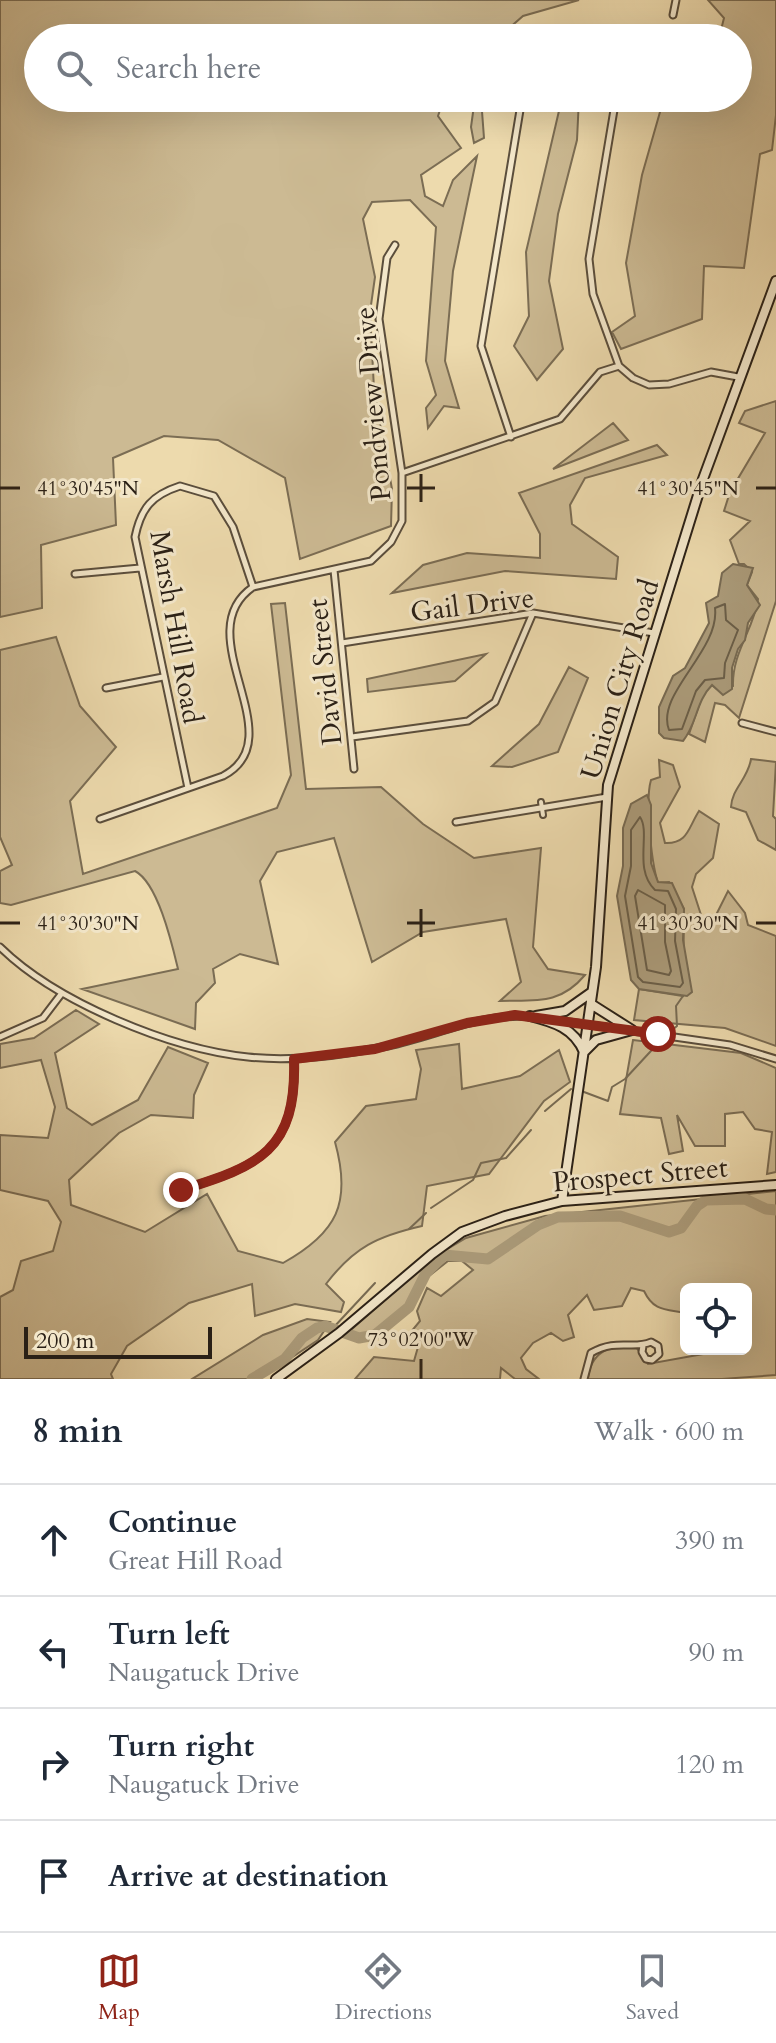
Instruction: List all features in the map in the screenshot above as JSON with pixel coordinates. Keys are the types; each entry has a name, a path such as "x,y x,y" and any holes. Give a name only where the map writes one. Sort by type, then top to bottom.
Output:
{"main road":[{"name":"Union City Road","path":"562,1201 593,991 607,797 654,633 738,377 776,281"},
{"path":"530,1016 565,1011 593,991"},
{"path":"591,1004 632,1030"},
{"path":"530,1016 556,1023 579,1040 584,1052 596,1040 632,1030"},
{"name":"Prospect Street","path":"276,1379 342,1331 462,1232 505,1216 562,1201 776,1185"}],"street":[{"path":"673,15 676,0"},
{"path":"511,437 481,346 520,112"},
{"path":"614,112 589,259 593,294 619,366 633,378 649,385 669,384 711,372 738,377"},
{"name":"Pondview Drive","path":"253,587 371,561 391,542 402,521 402,473 379,319 387,258 395,245"},
{"path":"402,473 560,419 600,372 619,366"},
{"name":"Marsh Hill Road","path":"188,788 135,537 139,518 149,502 180,486 214,496 224,508 253,587"},
{"path":"75,574 140,568"},
{"name":"David Street","path":"334,570 354,769"},
{"path":"100,819 236,769 249,744 229,630 240,596 253,587"},
{"path":"352,737 468,721 483,713 495,702 533,613"},
{"name":"Gail Drive","path":"342,643 533,613 654,633"},
{"path":"106,688 163,677"},
{"path":"742,723 776,732"},
{"path":"456,822 607,797"},
{"path":"0,947 32,975 62,993 137,1026 208,1050 249,1057 294,1059 403,1043 467,1023 515,1015 730,1045 776,1059"},
{"path":"0,1037 43,1018 62,993"},
{"path":"181,1190 242,1170 261,1158 277,1140 290,1117 295,1088 294,1059"},
{"path":"584,1379 591,1353 603,1346 619,1342 643,1346"}],"shaded area":[{"path":"0,0 579,0 523,16 514,24 24,24 24,112 439,112 438,116 461,148 421,175 425,196 443,206 453,180 477,156 453,271 445,361 459,408 444,406 428,428 426,408 436,395 426,361 436,227 410,200 372,202 363,219 375,277 370,312 374,389 392,489 391,526 300,559 285,478 218,440 164,436 113,458 116,525 41,545 42,608 0,617"},
{"path":"708,0 776,0 776,115 772,150 760,154 744,268 704,266 702,319 621,349 612,332 635,316 626,263 642,175 660,112 752,112 752,24 722,24 724,18"},
{"path":"473,112 482,112 484,138 474,143 471,127"},
{"path":"559,112 578,112 577,140 558,214 549,281 563,349 537,380 514,346 529,316 526,252"},
{"path":"776,401 776,601 739,718 725,705 715,703 705,742 689,734 703,694 712,685 718,690 733,686 739,651 758,599 747,585 752,572 744,564 739,564 730,540 750,521 724,511 730,492 765,433 739,423 745,411"},
{"path":"613,423 628,440 553,469"},
{"path":"657,445 667,455 585,478 570,505 572,524 618,557 616,579 505,571 392,593 423,565 467,553 540,558 540,534 519,493"},
{"path":"285,603 306,789 381,787 423,824 474,858 541,848 533,947 548,969 585,975 576,985 547,999 500,1001 521,982 506,919 423,932 372,962 334,838 277,852 260,881 278,964 240,954 213,969 215,983 196,1003 195,1029 82,989 178,969 157,901 151,888 135,871 11,905 0,903 0,871 12,865 0,837 0,650 56,637 80,706 116,747 70,801 83,874 277,808 291,775 271,604"},
{"path":"486,654 455,681 368,692 367,679"},
{"path":"569,667 588,678 558,752 512,767 492,766 539,724"},
{"path":"751,759 776,762 773,816 776,819 776,850 758,840 746,812 731,807"},
{"path":"659,760 673,765 680,787 660,823 665,843 683,838 699,811 719,824 713,858 696,874 692,887 702,918 713,921 728,891 745,913 748,925 776,936 776,1046 725,1028 634,1020 639,989 683,996 684,909 669,882 658,883 651,846 649,789 651,780 660,777"},
{"path":"76,1010 99,1024 55,1053 67,1108 92,1125 138,1100 168,1047 208,1063 194,1095 193,1118 151,1115 119,1133 69,1180 71,1205 145,1232 207,1194 238,1251 283,1263 316,1240 336,1214 342,1182 335,1142 366,1106 416,1099 421,1069 416,1050 459,1044 462,1089 520,1076 559,1050 570,1082 544,1101 489,1174 427,1186 422,1226 392,1234 368,1245 336,1271 326,1284 344,1302 341,1312 295,1304 255,1316 252,1284 189,1303 127,1346 111,1374 113,1379 0,1379 0,1297 13,1290 21,1261 53,1251 61,1222 48,1201 0,1190 0,1135 48,1138 55,1107 41,1060 0,1068 0,1044 34,1038"},
{"path":"633,1040 741,1053 776,1068 776,1172 767,1174 772,1132 755,1129 743,1112 725,1114 725,1146 695,1146 677,1115 683,1151 669,1154 661,1118 620,1114"},
{"path":"776,1191 776,1375 722,1379 588,1379 597,1356 618,1346 636,1347 648,1364 698,1355 752,1355 752,1283 680,1283 680,1312 661,1308 652,1303 644,1291 631,1288 622,1306 594,1310 587,1295 568,1315 574,1337 563,1341 551,1333 533,1343 521,1358 526,1369 539,1379 515,1379 501,1368 500,1379 355,1379 374,1357 414,1361 420,1340 410,1333 420,1321 417,1311 427,1288 441,1296 473,1270 462,1261 448,1261 429,1276 399,1320 368,1341 344,1336 434,1257 466,1238 545,1216"},
{"path":"307,1319 330,1322 318,1340 259,1379 192,1379 263,1335"}],"water":[{"path":"733,564 753,568 747,585 760,605 748,623 745,640 738,649 732,668 732,689 723,695 712,685 683,741 664,738 659,733 659,707 673,676 685,668 709,623 706,603 718,596 722,573"},
{"path":"647,795 651,805 651,863 658,882 672,883 684,909 683,940 692,992 687,996 639,989 631,980 617,896 623,866 623,828 631,804"}],"waterway":[{"path":"671,1031 677,1026 676,1006 683,996"},
{"path":"584,1092 608,1101 612,1087 625,1079 662,1039"},
{"path":"545,1111 571,1089"},
{"path":"431,1208 473,1180 481,1163 506,1158 531,1130"},
{"path":"252,1379 285,1359 302,1338 317,1328 325,1326 359,1338 375,1335 409,1307 426,1273 444,1255 488,1259 538,1225 558,1217 620,1216 669,1232 681,1228 697,1206 706,1200 745,1199 766,1209 776,1210"},
{"path":"409,1229 426,1213"},
{"path":"333,1328 375,1283"}],"route":[{"path":"181,1190 242,1170 261,1158 277,1140 290,1117 295,1088 294,1059 351,1054 403,1043 467,1023 515,1015 658,1034"}]}
